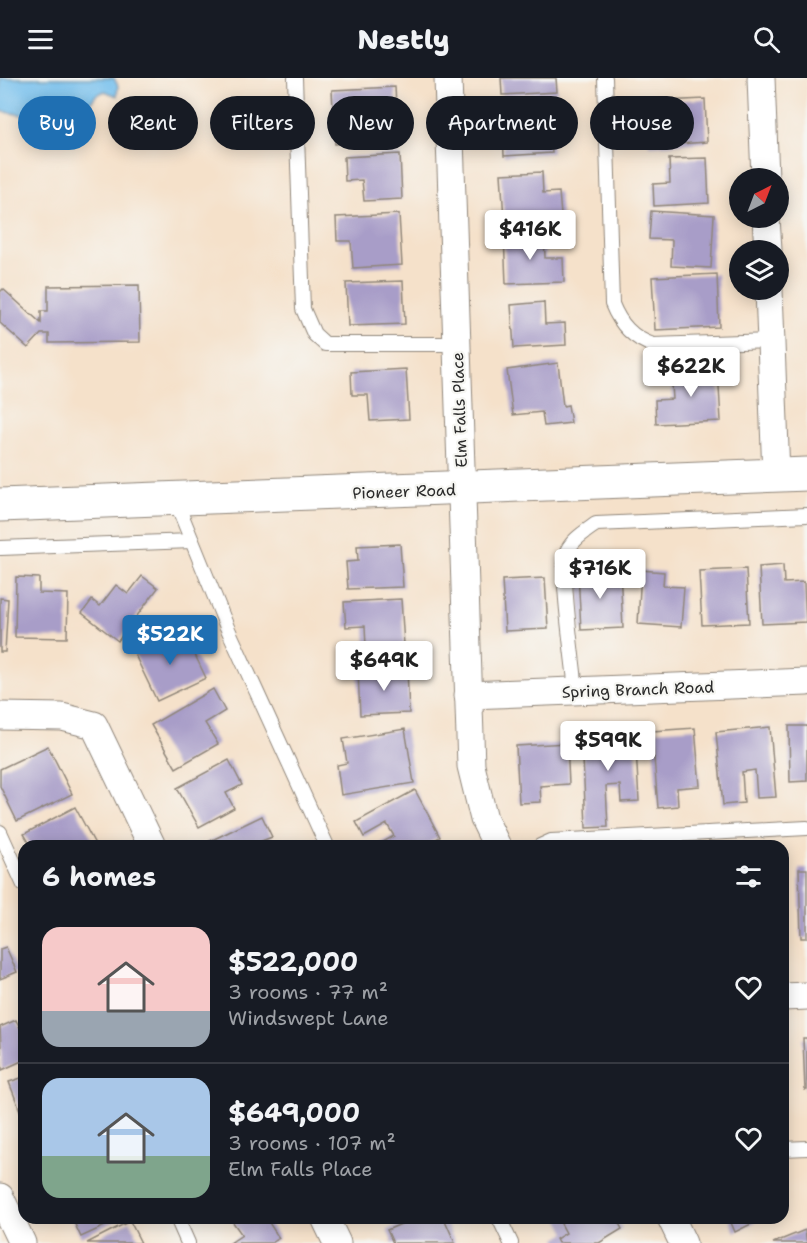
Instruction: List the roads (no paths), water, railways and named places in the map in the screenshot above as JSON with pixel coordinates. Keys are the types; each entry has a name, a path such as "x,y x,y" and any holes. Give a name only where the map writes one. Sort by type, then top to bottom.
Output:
{"main road":[{"name":"Pioneer Road","path":"0,505 462,489 791,474"}],"street":[{"name":"Elm Falls Place","path":"448,78 471,766 484,819 494,840"},
{"path":"761,78 765,168"},
{"path":"769,300 771,341 791,474"},
{"name":"Spring Branch Road","path":"468,695 807,682"},
{"path":"0,716 62,717 94,725 149,840"},
{"path":"789,997 807,996"},
{"path":"0,1197 22,1243"},
{"path":"328,1224 337,1243"},
{"path":"674,1224 682,1243"}],"lane":[{"path":"295,78 303,309 314,334 325,344 457,344"},
{"path":"605,78 612,304 617,317 640,341 653,345 771,341"},
{"path":"175,499 227,627 324,840"},
{"path":"576,691 566,554 579,536 596,524 807,515"},
{"path":"0,548 192,541"},
{"path":"570,840 807,828"},
{"path":"0,832 18,872"},
{"path":"789,1149 807,1148"},
{"path":"180,1224 188,1243"},
{"path":"502,1224 511,1243"}],"water":[{"path":"0,78 114,78 118,86 117,96 105,91 95,96 18,96 18,114 0,111"}]}
